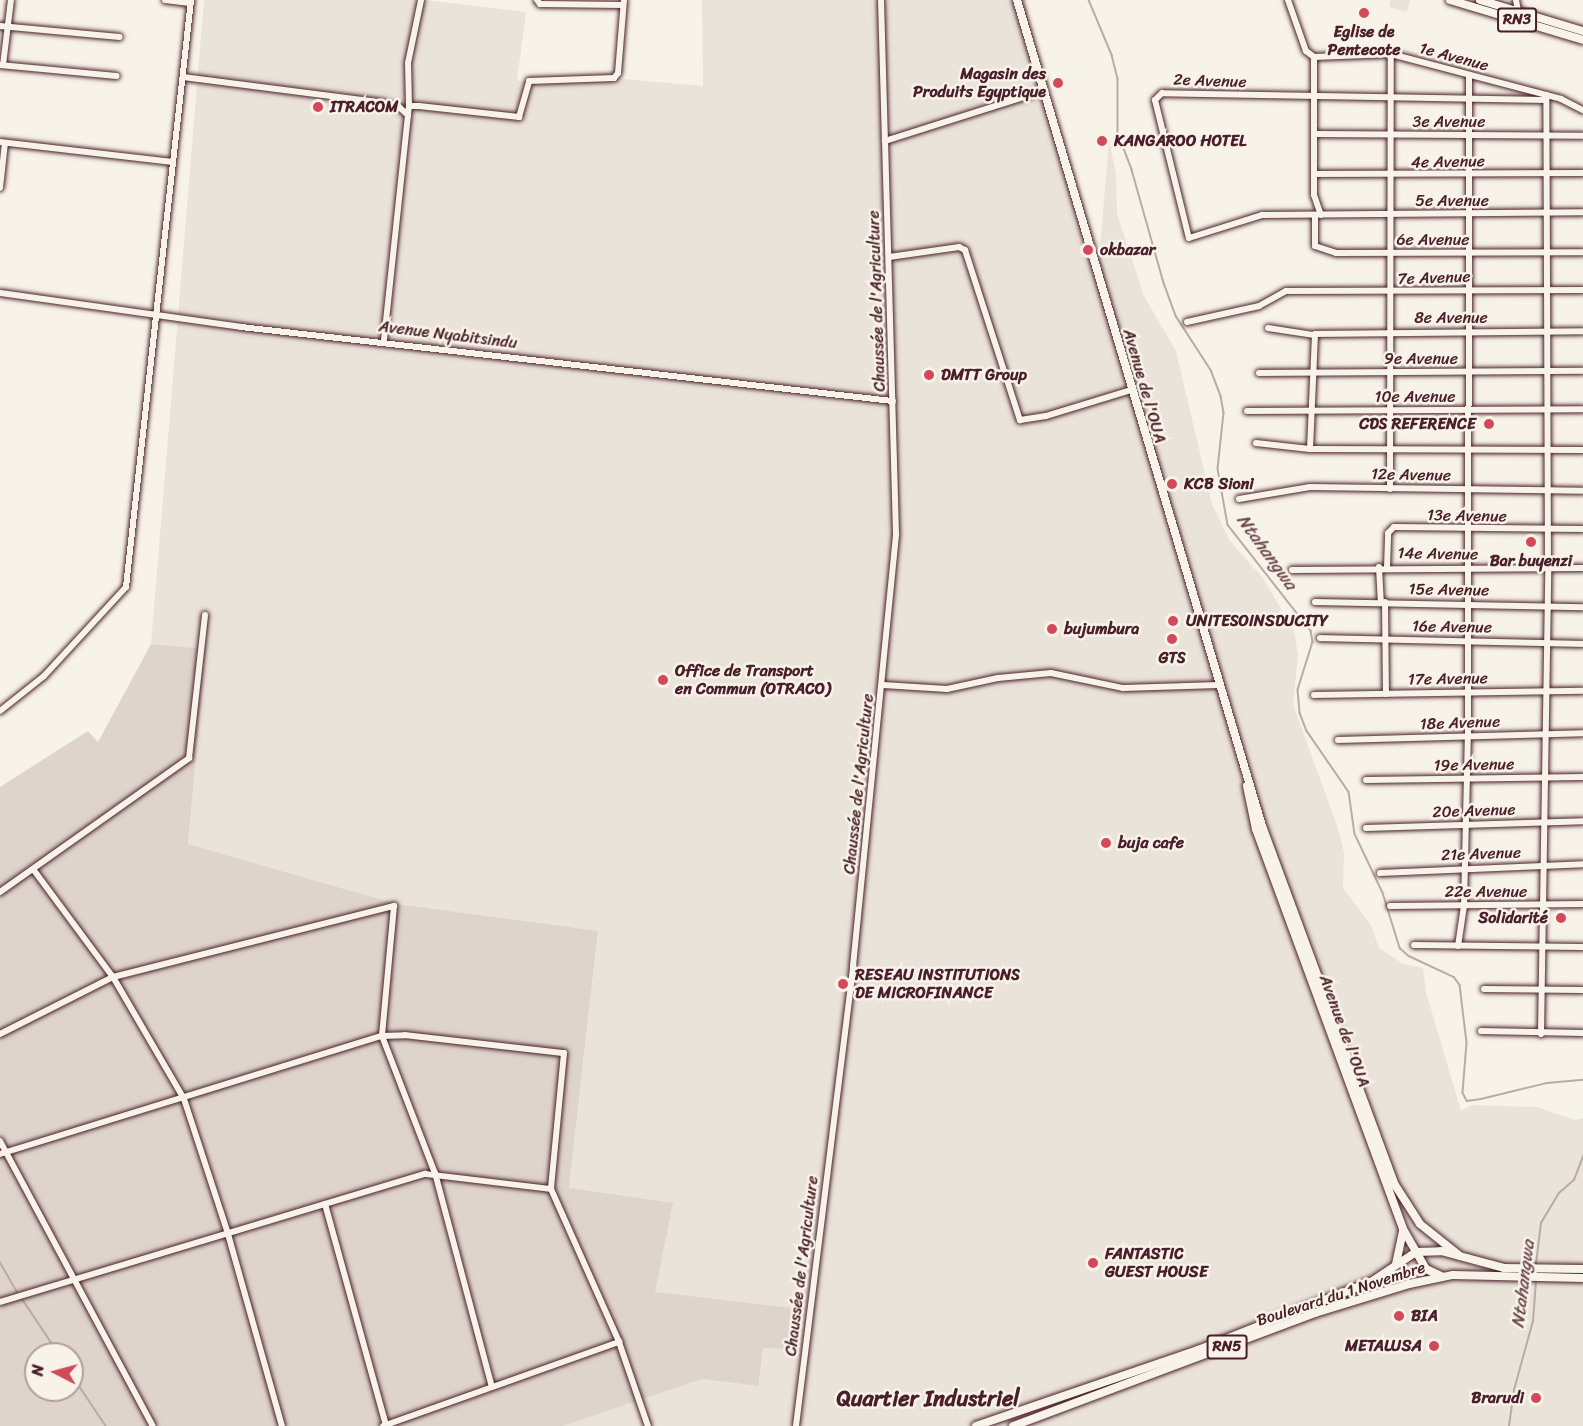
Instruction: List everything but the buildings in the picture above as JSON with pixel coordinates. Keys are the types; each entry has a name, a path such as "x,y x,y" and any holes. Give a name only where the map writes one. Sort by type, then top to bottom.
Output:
{"highway":[{"name":"RN3","path":"1450,0 1583,40"},
{"name":"RN3","path":"1480,0 1583,31"}],"main road":[{"name":"Avenue de l'OUA","path":"1017,0 1219,685 1246,779 1248,804 1259,827 1395,1185 1420,1224 1460,1256"},
{"name":"Avenue de l'OUA","path":"1259,827 1403,1229 1426,1269 1443,1276"},
{"path":"1394,1268 1402,1250 1403,1229"},
{"name":"Boulevard du 1 Novembre","path":"976,1426 1198,1350 1371,1282 1416,1252 1441,1251 1489,1265 1526,1271"},
{"path":"1453,1275 1460,1267 1460,1256"},
{"name":"RN5","path":"1550,1272 1583,1269"},
{"name":"Boulevard du 1 Novembre","path":"1013,1426 1289,1323 1443,1276 1526,1271 1550,1272"},
{"name":"RN5","path":"1550,1272 1583,1278"},
{"path":"1285,1314 1289,1323"},
{"path":"1010,1413 1013,1426"}],"street":[{"path":"11,0 2,65 116,76"},
{"path":"0,711 44,676 126,587 158,313 190,1 165,0"},
{"path":"384,340 409,106 408,63 421,0"},
{"path":"409,106 519,117 530,81 614,78 618,73 624,3 540,4 537,0"},
{"name":"Chaussée de l'Agriculture","path":"796,1426 853,966 883,686 896,534 881,0"},
{"path":"1288,0 1306,51 1314,57 1314,195 1318,215"},
{"path":"1516,0 1518,11"},
{"path":"0,26 120,37"},
{"path":"1390,489 1391,54"},
{"name":"1e Avenue","path":"1314,57 1391,54 1583,110"},
{"path":"1458,946 1464,906 1468,736 1469,411 1466,331 1470,254 1470,99 1468,75"},
{"path":"183,77 379,102 399,107 408,115"},
{"path":"885,141 1043,91"},
{"name":"2e Avenue","path":"1318,215 1262,215 1212,228 1191,238 1186,236 1155,100 1162,93 1315,97 1546,98"},
{"path":"1541,1034 1548,606 1546,98"},
{"name":"3e Avenue","path":"1315,134 1583,136"},
{"path":"0,188 2,143 173,162"},
{"name":"4e Avenue","path":"1314,174 1391,176 1583,173"},
{"name":"5e Avenue","path":"1318,215 1583,212"},
{"name":"6e Avenue","path":"1318,215 1316,247 1336,253 1583,252"},
{"path":"889,257 959,247 965,250 1013,410 1020,420 1046,416 1131,390"},
{"name":"7e Avenue","path":"1187,322 1258,306 1286,291 1390,293 1583,290"},
{"name":"Avenue Nyabitsindu","path":"0,293 158,313 241,327 384,340 893,401"},
{"name":"8e Avenue","path":"1268,328 1316,334 1466,331 1583,332"},
{"path":"1310,448 1312,372 1316,334"},
{"name":"9e Avenue","path":"1259,373 1583,371"},
{"name":"10e Avenue","path":"1248,411 1583,409"},
{"path":"1256,443 1310,448 1583,450"},
{"name":"12e Avenue","path":"1239,499 1310,487 1583,491"},
{"name":"13e Avenue","path":"1386,694 1384,566 1388,533 1394,527 1469,530 1583,530"},
{"path":"1323,564 1384,566"},
{"name":"14e Avenue","path":"1292,570 1384,566 1469,569 1583,568"},
{"name":"15e Avenue","path":"1315,602 1583,607"},
{"path":"0,892 189,758 205,615"},
{"name":"16e Avenue","path":"1320,638 1583,644"},
{"path":"883,686 947,689 998,678 1051,673 1123,688 1219,685"},
{"name":"17e Avenue","path":"1314,695 1583,691"},
{"name":"18e Avenue","path":"1338,740 1583,733"},
{"name":"19e Avenue","path":"1366,780 1583,777"},
{"name":"20e Avenue","path":"1366,828 1583,821"},
{"name":"21e Avenue","path":"1380,873 1583,864"},
{"path":"33,869 113,977 184,1099 228,1234 282,1426"},
{"name":"22e Avenue","path":"1390,906 1583,904"},
{"path":"0,1034 113,977 394,906 382,1036 435,1173 492,1387"},
{"path":"1414,945 1583,947"},
{"path":"1484,989 1583,990"},
{"path":"1481,1031 1541,1034 1583,1033"},
{"path":"3,1153 382,1036 405,1035 564,1053 551,1189 619,1342 648,1426"},
{"path":"0,1141 3,1153 75,1280 153,1426"},
{"path":"0,1302 435,1173 551,1189"},
{"path":"325,1204 384,1426 619,1342"}],"shaded area":[{"path":"204,0 425,0 526,12 517,81 623,79 703,86 702,0 1026,0 1035,63 1098,272 1109,141 1116,173 1117,214 1144,296 1176,351 1212,504 1230,541 1263,578 1294,631 1298,655 1293,705 1337,825 1344,852 1343,888 1371,925 1379,948 1403,964 1423,968 1426,992 1461,1111 1472,1105 1537,1107 1575,1120 1583,1118 1583,1426 563,1426 702,1379 757,1386 763,1348 791,1350 799,1310 654,1292 569,1188 598,932 397,904 188,844 206,649 151,644"},
{"path":"1391,0 1410,0 1407,12 1389,7"},
{"path":"151,644 206,649 188,844 397,904 598,931 569,1188 673,1203 655,1292 800,1309 795,1350 763,1348 758,1386 702,1379 563,1426 0,1426 0,787 88,731 98,742"}],"waterway":[{"name":"Ntahangwa","path":"1089,0 1112,55 1118,79 1118,133 1132,170 1164,283 1176,316 1211,370 1221,396 1224,413 1218,469 1228,525 1311,631 1313,642 1298,690 1300,713 1307,731 1349,792 1355,834 1383,893 1400,948 1409,956 1454,977 1460,985 1467,1043 1463,1093 1467,1101 1547,1083 1583,1080"},
{"name":"Ntahangwa","path":"1536,1264 1541,1223 1559,1193 1574,1180 1583,1156"},
{"path":"0,1262 17,1292"},
{"name":"Ntahangwa","path":"1509,1426 1514,1390 1533,1321 1536,1281"},
{"path":"23,1300 51,1342"},
{"path":"84,1393 106,1426"}],"place":[{"name":"Eglise de Pentecote","path":"1364,13"},
{"name":"Magasin des Produits Egyptique","path":"1058,83"},
{"name":"ITRACOM","path":"318,107"},
{"name":"KANGAROO HOTEL","path":"1102,141"},
{"name":"okbazar","path":"1088,250"},
{"name":"DMTT Group","path":"929,375"},
{"name":"CDS REFERENCE","path":"1489,424"},
{"name":"KCB Sioni","path":"1172,484"},
{"name":"Bar buyenzi","path":"1531,542"},
{"name":"UNITESOINSDUCITY","path":"1173,621"},
{"name":"bujumbura","path":"1052,629"},
{"name":"GTS","path":"1172,639"},
{"name":"Office de Transport en Commun (OTRACO)","path":"663,680"},
{"name":"buja cafe","path":"1106,843"},
{"name":"Solidarité","path":"1561,918"},
{"name":"RESEAU INSTITUTIONS DE MICROFINANCE","path":"843,984"},
{"name":"FANTASTIC GUEST HOUSE","path":"1093,1263"},
{"name":"BIA","path":"1399,1316"},
{"name":"METALUSA","path":"1434,1346"},
{"name":"Brarudi","path":"1536,1398"}],"district":[{"name":"Quartier Industriel","path":"928,1399"}]}
